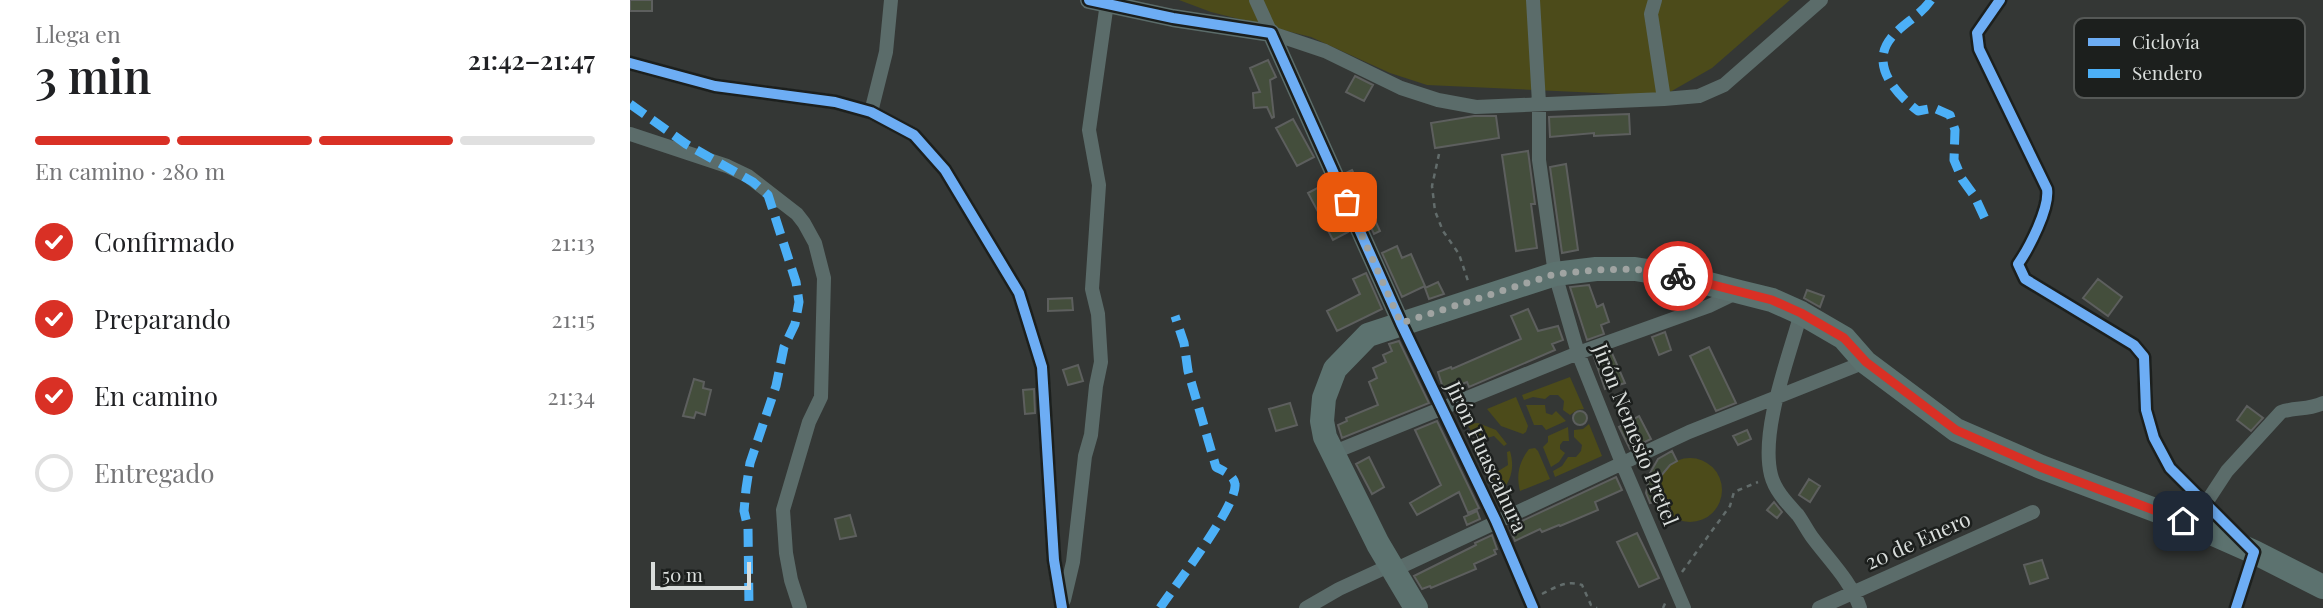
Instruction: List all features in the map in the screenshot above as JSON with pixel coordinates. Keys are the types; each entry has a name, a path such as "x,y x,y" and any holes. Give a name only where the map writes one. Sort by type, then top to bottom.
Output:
{"highway":[{"path":"1416,608 1392,568 1325,437 1322,421 1324,398 1335,369 1368,335 1401,323 1555,274 1634,269 1679,276 1772,300 1801,313 1844,338 1866,362 1956,430 2040,467 2183,521 2254,552 2323,587"}],"street":[{"path":"871,112 886,52 891,0"},
{"path":"1088,0 1173,18 1271,33 1325,51 1401,88 1438,100 1476,107 1699,96 1724,85 1821,0"},
{"path":"1256,0 1401,323"},
{"name":"Jirón Nemesio Pretel","path":"1533,0 1539,103 1539,160 1555,274 1578,353 1685,608"},
{"path":"1655,0 1651,14 1664,99"},
{"path":"2000,0 1977,33 1979,49 2048,195 2046,207 2018,264 2019,271 2025,279 2140,350 2144,357 2146,410 2154,438 2170,468 2254,552 2236,608"},
{"path":"1062,607 1073,562 1084,456 1091,435 1101,362 1098,314 1092,289 1099,185 1089,130 1107,3"},
{"path":"630,62 715,86 835,102 871,112 914,135 945,170 1019,293 1042,367 1054,560 1062,607"},
{"path":"630,134 748,176 797,214 815,243 824,278 821,397 809,422 783,510 786,553 800,608"},
{"path":"1332,453 1578,353 1709,306 1740,292"},
{"path":"1801,313 1777,398 1768,446 1771,477 1783,500 1799,516 1822,551 1855,592 1860,608"},
{"name":"Jirón Huascahura","path":"1401,323 1496,521 1531,604"},
{"path":"1306,608 1339,589 1392,568 1689,432 1866,362"},
{"path":"2206,503 2227,471 2281,412 2310,408 2323,403"},
{"name":"20 de Enero","path":"1819,608 2033,512"}],"path":[{"path":"1439,154 1432,186 1435,211 1443,231 1459,254 1464,274 1477,299"},
{"path":"1675,583 1730,506 1734,492 1771,477"},
{"path":"1531,604 1565,583 1575,582 1582,584 1591,605 1597,608"}],"shaded area":[{"path":"1179,0 1790,0 1712,68 1663,96 1427,85 1390,73 1311,37 1211,12"},
{"path":"1570,377 1584,409 1570,415 1563,410 1564,401 1558,395 1524,400 1522,395"},
{"path":"1516,397 1528,426 1523,434 1501,426 1487,409"},
{"path":"1526,405 1545,405 1546,413 1552,415 1556,411 1566,421 1546,430 1542,425 1534,425"},
{"path":"1478,423 1496,430 1507,444 1504,446 1494,436 1477,441 1467,424"},
{"path":"1589,424 1602,456 1555,477 1553,471 1562,466 1568,457 1576,457 1581,451 1582,445 1574,437 1574,430 1583,429"},
{"path":"1568,427 1569,441 1563,441 1560,445 1560,449 1565,453 1559,462 1551,467 1543,447 1548,442 1548,436"},
{"path":"1535,448 1550,479 1520,491 1518,474 1521,464 1529,449"},
{"path":"1510,451 1511,474 1500,494 1492,475 1508,465 1507,452"},
{"path":"1684,458 1696,458 1713,467 1720,478 1720,502 1713,513 1696,522 1684,522 1672,517 1663,508 1658,496 1658,484 1663,472 1672,463"}],"building":[{"path":"630,0 652,0 652,11 630,11"},
{"path":"1268,60 1276,77 1270,80 1272,118 1267,107 1254,108 1253,93 1260,92 1250,68"},
{"path":"1355,76 1373,85 1364,101 1346,92"},
{"path":"1629,114 1630,134 1594,136 1594,133 1550,137 1549,117"},
{"path":"1474,116 1496,116 1499,138 1435,148 1431,123"},
{"path":"1293,119 1314,157 1297,166 1276,128"},
{"path":"1528,151 1537,248 1516,251 1502,155"},
{"path":"1566,164 1578,250 1562,253 1550,167"},
{"path":"1352,170 1380,231 1374,234 1346,173"},
{"path":"1323,185 1348,232 1333,240 1308,193"},
{"path":"1397,246 1402,258 1411,254 1425,286 1402,297 1382,253"},
{"path":"1366,273 1382,309 1337,331 1327,311 1360,294 1353,279"},
{"path":"2098,279 2122,297 2108,316 2083,298"},
{"path":"1438,282 1444,294 1429,299 1425,288"},
{"path":"1589,285 1597,307 1603,304 1609,322 1601,325 1604,334 1587,340 1570,287"},
{"path":"1807,290 1824,296 1820,307 1804,298"},
{"path":"1072,298 1073,310 1048,311 1048,299"},
{"path":"1528,309 1538,331 1558,326 1563,340 1552,344 1555,350 1469,387 1467,382 1444,391 1438,372 1451,367 1452,369 1521,339 1511,316"},
{"path":"1665,332 1671,350 1659,355 1652,337"},
{"path":"1399,341 1429,403 1342,438 1338,425 1347,421 1346,418 1378,405 1369,382 1377,378 1373,368 1386,362 1383,355 1392,351 1389,344"},
{"path":"1709,347 1736,403 1716,411 1690,356"},
{"path":"1611,351 1625,383 1605,389 1594,357"},
{"path":"1078,365 1083,381 1068,385 1063,370"},
{"path":"694,379 704,382 703,388 711,390 705,415 696,412 694,418 683,416"},
{"path":"1034,389 1035,413 1025,414 1023,390"},
{"path":"1290,403 1297,425 1276,431 1269,409"},
{"path":"2247,406 2263,418 2251,431 2237,420"},
{"path":"1580,411 1585,413 1585,423 1580,425 1575,423 1573,418 1575,413"},
{"path":"1639,416 1651,439 1630,449 1619,427"},
{"path":"1437,421 1479,508 1468,513 1459,492 1417,515 1410,503 1441,485 1415,430"},
{"path":"1747,430 1751,439 1738,445 1733,436"},
{"path":"1672,451 1677,461 1660,477 1657,493 1659,501 1650,503 1646,493 1650,473 1658,459"},
{"path":"1369,457 1384,487 1372,494 1356,464"},
{"path":"1616,477 1622,490 1595,502 1598,510 1542,532 1540,529 1515,541 1509,527"},
{"path":"1809,479 1820,486 1810,502 1799,495"},
{"path":"1774,502 1782,512 1777,518 1767,510"},
{"path":"1477,511 1480,519 1467,525 1464,517"},
{"path":"850,515 856,536 840,539 835,519"},
{"path":"1637,533 1659,578 1639,587 1617,542"},
{"path":"1492,535 1496,554 1474,564 1476,569 1431,588 1422,589 1414,576"},
{"path":"2042,560 2048,578 2030,584 2024,565"}],"marked path":[{"path":"1931,0 1891,38 1885,48 1884,69 1894,88 1918,111 1934,108 1950,115 1955,130 1954,160 1986,221"},
{"path":"630,104 686,144 753,182 768,195 796,282 799,302 795,324 784,347 776,386 750,463 746,489 744,511 748,528 749,608"},
{"path":"1160,608 1227,509 1235,484 1230,476 1216,467 1175,316"}],"cycle path":[{"path":"1089,0 1173,18 1271,33 1401,323 1496,521 1533,608"},
{"path":"2000,0 1977,33 1979,49 2047,189 2042,217 2018,264 2025,279 2134,345 2144,357 2146,410 2154,438 2170,468 2254,552 2236,608"},
{"path":"630,63 715,86 835,102 871,112 914,135 945,170 1019,293 1042,367 1054,560 1062,608"}],"way so far":[{"path":"1347,202 1401,323 1555,274 1634,269 1678,276"}],"route":[{"path":"1678,276 1772,300 1801,313 1844,338 1866,362 1956,430 2040,467 2183,521"}]}
